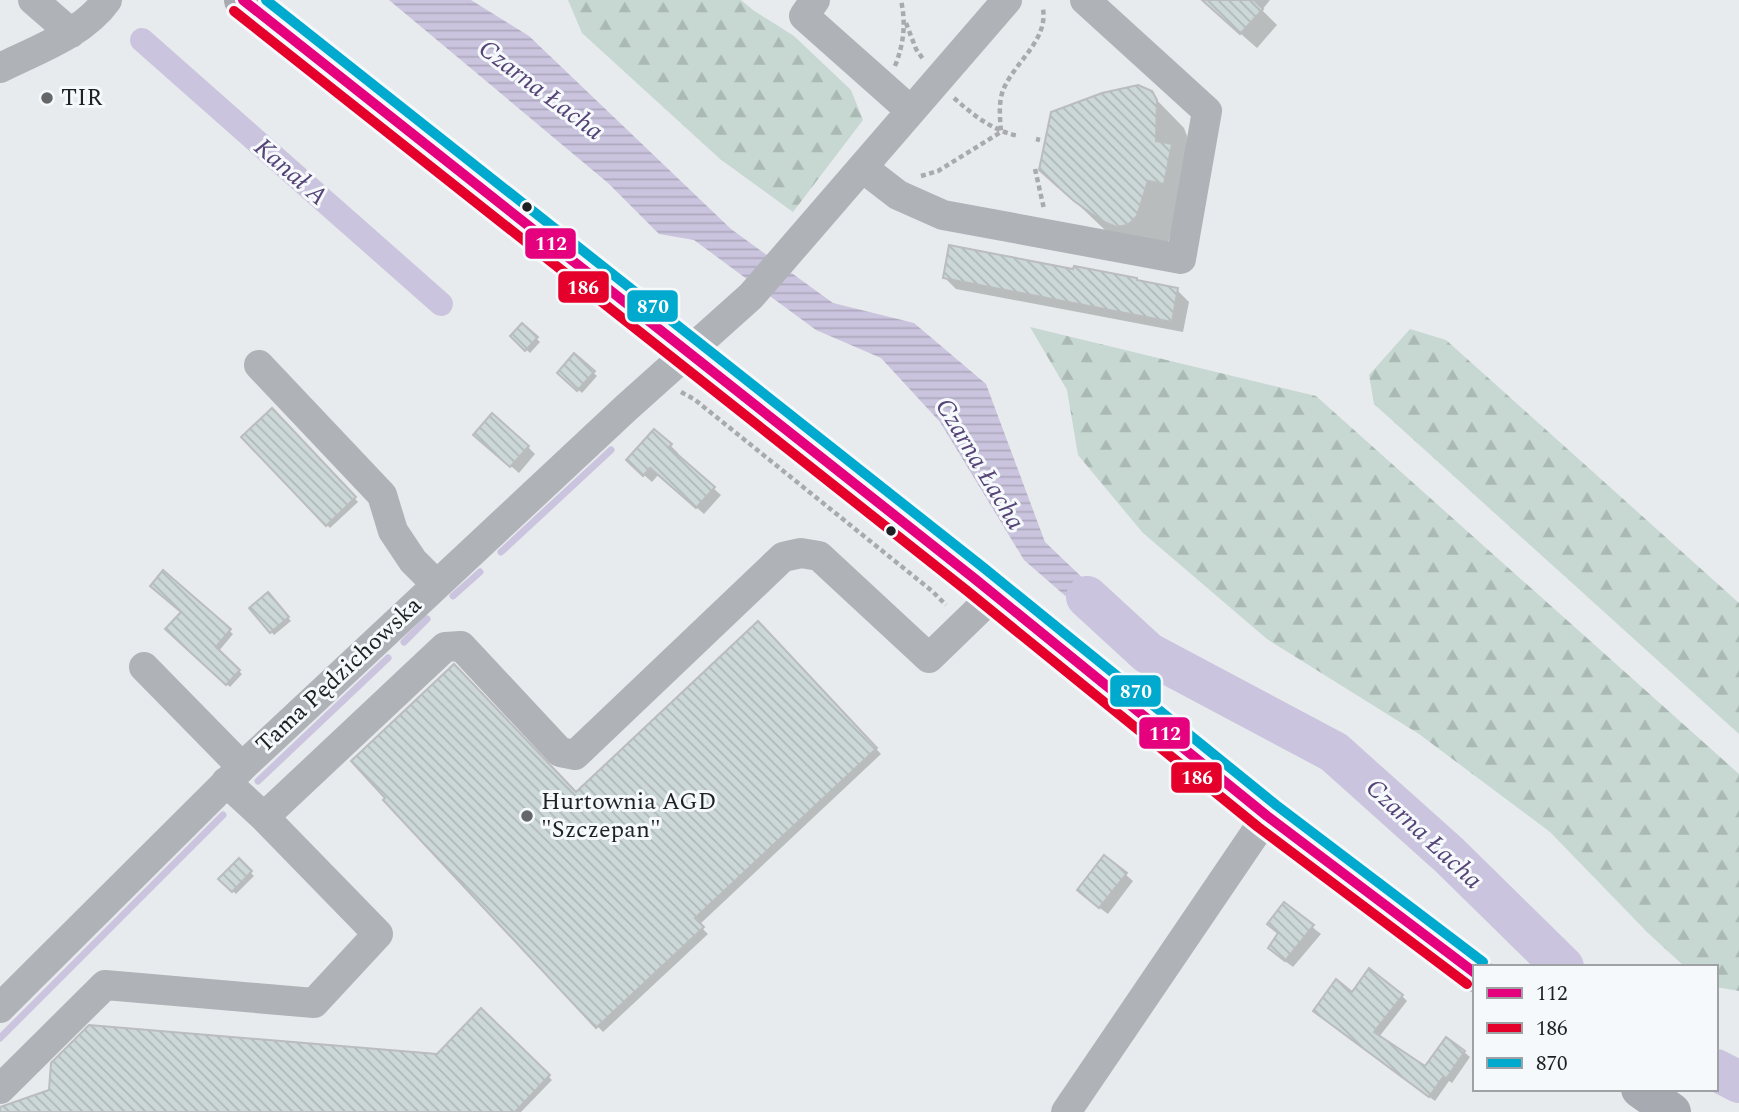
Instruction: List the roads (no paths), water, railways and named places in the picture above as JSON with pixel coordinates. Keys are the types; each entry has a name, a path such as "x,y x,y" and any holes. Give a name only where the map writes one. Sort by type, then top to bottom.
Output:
{"main road":[{"path":"243,0 994,595 1267,816 1473,971"},
{"path":"1643,1091 1672,1112"}],"street":[{"path":"33,0 71,33"},
{"path":"0,68 71,33 100,10 107,0"},
{"path":"815,0 804,16 911,111"},
{"name":"Tama Pędzichowska","path":"0,1008 234,775 436,584 751,296 1007,0"},
{"path":"863,167 898,195 943,215 1032,221 1181,258 1207,111 1085,0"},
{"path":"258,365 382,495 393,531 412,561 436,584"},
{"path":"264,817 445,647 461,646 560,752 575,755 783,557 802,552 819,556 929,658 994,595"},
{"path":"0,1088 105,985 314,1003 377,934 264,817 234,775 144,667"},
{"path":"1066,1112 1267,816"}],"water":[{"path":"389,0 471,0 529,36 731,229 833,303 914,323 986,384 1045,542 1153,645 1100,626 1024,560 940,422 881,358 816,330 694,240 659,234 608,183"}],"waterway":[{"name":"Kanał A","path":"142,40 441,304"},
{"path":"501,552 611,450"},
{"path":"453,596 480,572"},
{"name":"Czarna Łacha","path":"1087,597 1148,653 1334,752 1449,855 1561,965"},
{"path":"404,642 427,619"},
{"path":"258,781 388,658"},
{"path":"0,1038 223,815"},
{"name":"Czarna Łacha","path":"1718,1071 1739,1082"}],"place":[{"name":"TIR","path":"47,98"},
{"name":"Hurtownia AGD \"Szczepan\"","path":"527,816"}]}
